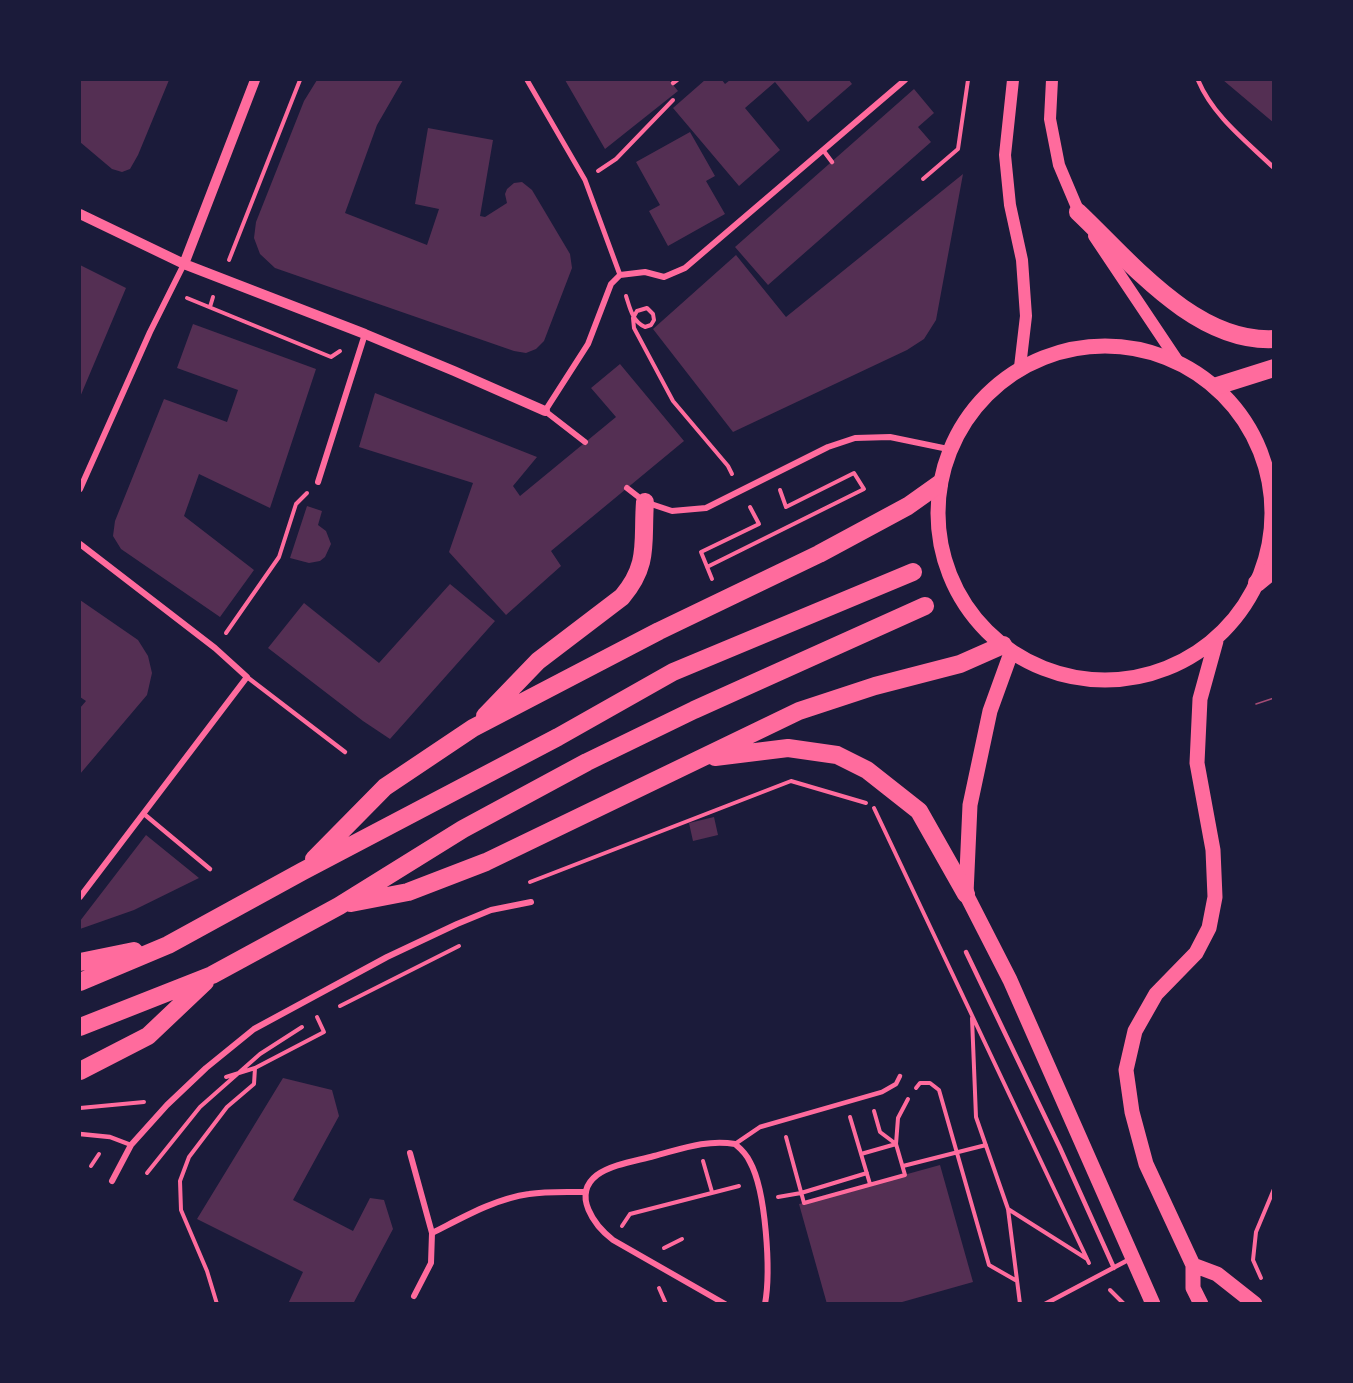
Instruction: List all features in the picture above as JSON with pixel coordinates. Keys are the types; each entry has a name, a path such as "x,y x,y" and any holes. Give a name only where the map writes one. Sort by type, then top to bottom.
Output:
{"highway":[{"path":"1078,212 1155,287 1193,316 1213,327 1235,334 1264,340 1274,339"},
{"path":"1216,386 1274,368"},
{"path":"303,871 385,787 473,728 659,631 819,554 908,506 939,483"},
{"path":"473,728 538,661 622,597 633,584 640,571 644,552 645,502"},
{"path":"1257,583 1274,569"},
{"path":"80,982 168,945 548,742 673,672 913,572"},
{"path":"80,1027 213,975 339,906 463,829 587,762 694,710 924,606"},
{"path":"339,906 408,892 486,862 799,711 875,686 1007,649"},
{"path":"702,759 788,748 837,755 867,770 919,811 966,894"},
{"path":"80,962 168,945"},
{"path":"80,1071 148,1036 213,975"}],"main road":[{"path":"1013,80 1005,155 1010,205 1022,260 1024,286 1026,316 1020,367"},
{"path":"1052,80 1050,119 1059,165 1078,212 1177,360"},
{"path":"1080,346 1138,347 1177,360 1216,386 1251,428 1270,476 1271,545 1252,595 1228,628 1216,640 1154,674 1102,681 1064,676 1007,649 975,619 947,572 936,514 939,483 948,449 968,414 1020,367 1080,346"},
{"path":"1201,1304 1193,1288 1193,1265 1146,1164 1132,1112 1126,1070 1135,1031 1156,994 1196,953 1209,928 1215,897 1213,850 1197,763 1200,699 1216,640"},
{"path":"1007,649 990,711 970,805 966,894 1010,980 1153,1304"},
{"path":"1193,1265 1217,1274 1255,1304"}],"street":[{"path":"80,489 184,264 255,80"},
{"path":"527,80 585,180 620,275"},
{"path":"545,411 588,344 611,284 620,275 645,272 664,276 684,268 905,80"},
{"path":"80,214 184,264 454,370 545,411 585,442"},
{"path":"318,482 365,334"},
{"path":"627,488 645,502 672,511 706,508 828,447 855,438 890,437 948,449"},
{"path":"80,544 215,648 247,677 80,897"},
{"path":"112,1181 131,1145 167,1105 206,1068 255,1029 387,957 457,924 491,910 531,902"},
{"path":"725,1304 613,1240 600,1230 585,1204 586,1192 596,1176 607,1170 697,1144 735,1144 750,1162 758,1182 769,1258 769,1285 765,1304"},
{"path":"410,1153 432,1233 431,1263 414,1296"},
{"path":"432,1233 473,1212 507,1199 549,1192 586,1192"}],"lane":[{"path":"1198,80 1204,95 1218,114 1274,168"},
{"path":"822,150 832,162"},
{"path":"247,677 345,752"},
{"path":"144,814 210,869"},
{"path":"966,952 1060,1148 1114,1268"},
{"path":"735,1144 760,1127 870,1096 896,1084 900,1076"},
{"path":"80,1134 110,1137 131,1145"},
{"path":"1045,1304 1133,1258"}],"path":[{"path":"221,279 300,80"},
{"path":"923,180 958,149 968,80"},
{"path":"616,159 677,96 675,81"},
{"path":"171,291 331,357 365,334"},
{"path":"631,314 635,319 639,324 645,327 651,325 654,320 653,314 647,308 638,311 633,318 634,328 673,401 728,466 733,476"},
{"path":"707,567 864,489 854,473 786,507"},
{"path":"215,648 279,557 296,504 318,482"},
{"path":"716,589 701,552 759,524 749,504"},
{"path":"529,883 791,781 872,804 1088,1260 1097,1276 1124,1304"},
{"path":"338,1007 467,942"},
{"path":"147,1173 200,1107 260,1054 327,1012"},
{"path":"972,1014 976,1117 1008,1209 1020,1304"},
{"path":"217,1304 207,1271 181,1210 182,1173 189,1157 227,1107 254,1084 255,1068 324,1032 317,1017"},
{"path":"781,1120 804,1203 905,1174 896,1144 898,1118 908,1098 920,1083 930,1083 939,1090 989,1265 1017,1281"},
{"path":"870,1096 880,1132 896,1144"},
{"path":"846,1102 870,1184"},
{"path":"709,1143 701,1154 712,1192"},
{"path":"861,1154 896,1144"},
{"path":"903,1166 986,1145"},
{"path":"761,1200 801,1193 867,1173"},
{"path":"613,1240 630,1214 758,1182"},
{"path":"1262,1280 1253,1260 1256,1232 1274,1189"},
{"path":"1008,1209 1088,1260"}],"building":[{"path":"80,80 169,80 130,169 122,172 112,169 80,142"},
{"path":"317,80 403,80 377,125 345,213 427,245 439,209 415,204 428,128 493,140 480,216 485,217 507,203 505,194 507,189 514,183 522,182 532,190 570,254 572,268 544,341 536,349 526,353 514,351 275,268 260,254 254,238 256,222 304,101"},
{"path":"565,80 669,80 678,91 605,149"},
{"path":"705,80 722,80 725,84 730,80 849,80 852,84 808,122 775,82 745,108 780,150 739,186 673,108"},
{"path":"1223,80 1274,80 1274,123"},
{"path":"914,89 934,113 918,127 931,142 768,285 735,247"},
{"path":"690,132 715,176 706,181 725,214 668,246 649,211 660,205 636,162"},
{"path":"963,174 936,320 924,339 907,350 733,432 653,329 736,255 786,317"},
{"path":"80,265 126,288 80,397"},
{"path":"193,324 316,369 270,508 199,474 184,516 254,570 220,617 121,549 113,536 115,521 164,399 227,422 238,390 177,368"},
{"path":"620,364 684,441 551,551 561,566 506,615 449,552 473,483 359,447 375,393 537,457 513,486 520,496 616,417 591,388"},
{"path":"307,506 322,511 318,525 326,531 331,544 325,557 320,561 309,563 290,558"},
{"path":"450,584 495,621 390,739 268,648 304,603 379,663"},
{"path":"80,600 138,640 148,656 152,673 147,695 80,774 80,708 86,701 80,697"},
{"path":"714,817 718,835 693,841 689,823"},
{"path":"146,835 199,878 134,910 80,929 80,921"},
{"path":"283,1078 332,1090 339,1116 293,1200 353,1231 370,1198 384,1200 393,1229 353,1304 288,1304 303,1272 197,1219"},
{"path":"940,1165 973,1282 895,1304 827,1304 799,1204"}],"tram line":[{"path":"1256,704 1274,698"}]}
